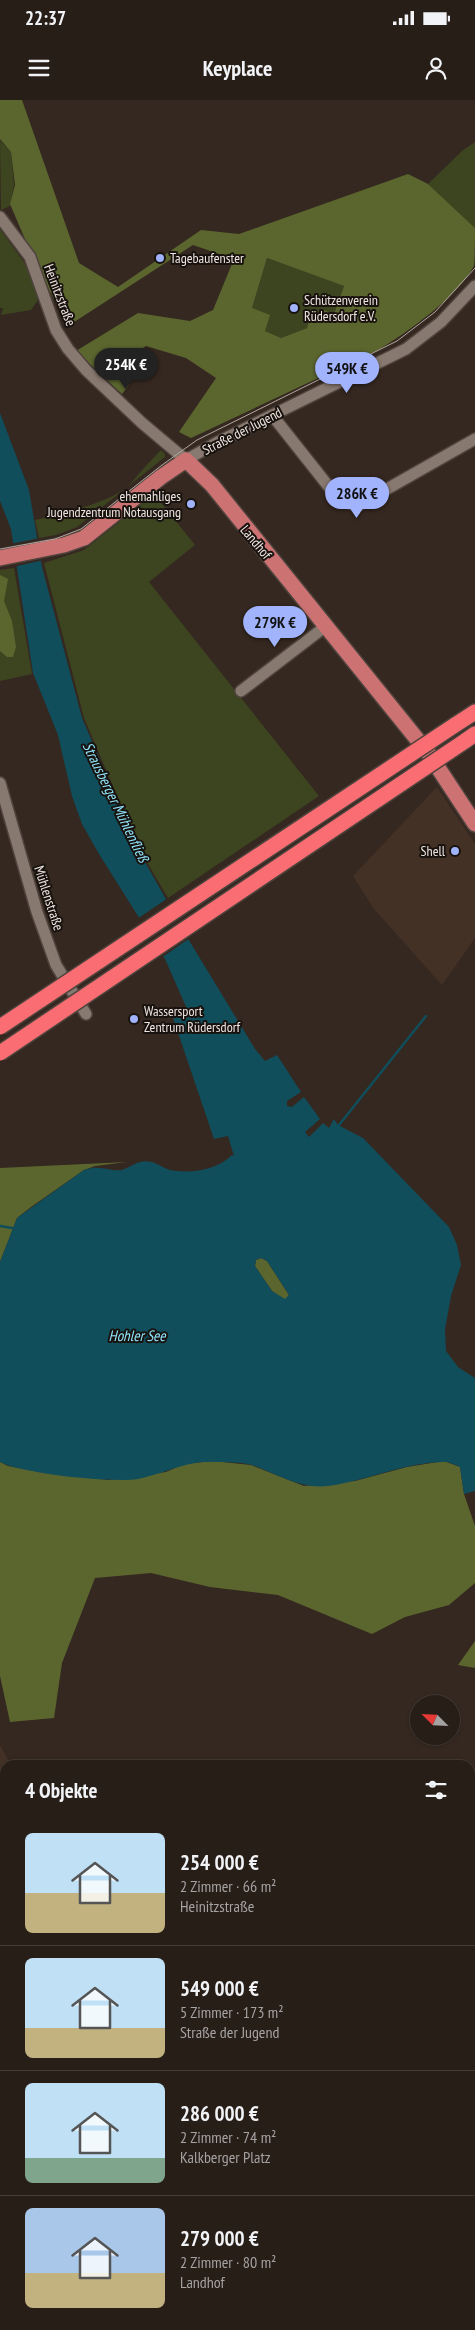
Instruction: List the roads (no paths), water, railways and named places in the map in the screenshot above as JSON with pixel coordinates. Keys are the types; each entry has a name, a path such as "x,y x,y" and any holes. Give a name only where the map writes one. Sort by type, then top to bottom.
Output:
{"highway":[{"path":"0,1027 475,712"},
{"path":"0,1053 470,737"}],"main road":[{"name":"Straße der Jugend","path":"0,558 57,547 84,538 161,477 186,460"},
{"name":"Landhof","path":"186,460 201,472 429,754 475,824"}],"street":[{"name":"Heinitzstraße","path":"0,218 30,257 56,330 68,349 86,370 142,423 186,460"},
{"name":"Straße der Jugend","path":"186,460 406,349 441,322 475,286"},
{"path":"272,416 336,495 350,505 357,506 475,439"},
{"path":"241,691 326,626"},
{"name":"Mühlenstraße","path":"0,783 37,912 56,965 86,1014"}],"water":[{"name":"Hohler See","path":"0,413 29,490 42,567 82,718 140,853 190,942 255,1049 265,1061 277,1055 301,1092 287,1101 287,1106 292,1107 304,1097 320,1119 305,1132 309,1137 323,1123 329,1128 334,1119 338,1125 363,1138 449,1227 457,1245 461,1265 451,1296 445,1329 446,1351 458,1367 475,1378 475,1491 464,1494 460,1467 444,1462 413,1465 342,1484 317,1486 298,1483 252,1465 238,1463 195,1463 138,1479 108,1480 47,1474 0,1462 0,1262 17,1218 84,1170 90,1168 122,1170 139,1162 147,1161 170,1170 195,1171 219,1164 232,1155 234,1156 228,1136 214,1139 172,1015 187,1009 165,959 82,824 72,796 58,735 33,673 11,529 0,501","holes":["261,1258 267,1261 289,1295 285,1299 272,1291 255,1266 256,1260"]}],"waterway":[{"path":"339,1125 426,1016"},
{"path":"0,1226 12,1228"}],"tram line":[{"path":"0,549 55,539 81,529 197,440 397,341 435,312 475,268"}],"place":[{"name":"Tagebaufenster","path":"160,258"},
{"name":"Schützenverein Rüdersdorf e.V.","path":"294,308"},
{"name":"ehemahliges Jugendzentrum Notausgang","path":"191,504"},
{"name":"Shell","path":"455,851"},
{"name":"Wassersport Zentrum Rüdersdorf","path":"134,1019"}],"water label":[{"name":"Strausberger Mühlenfließ","path":"116,802"}]}
